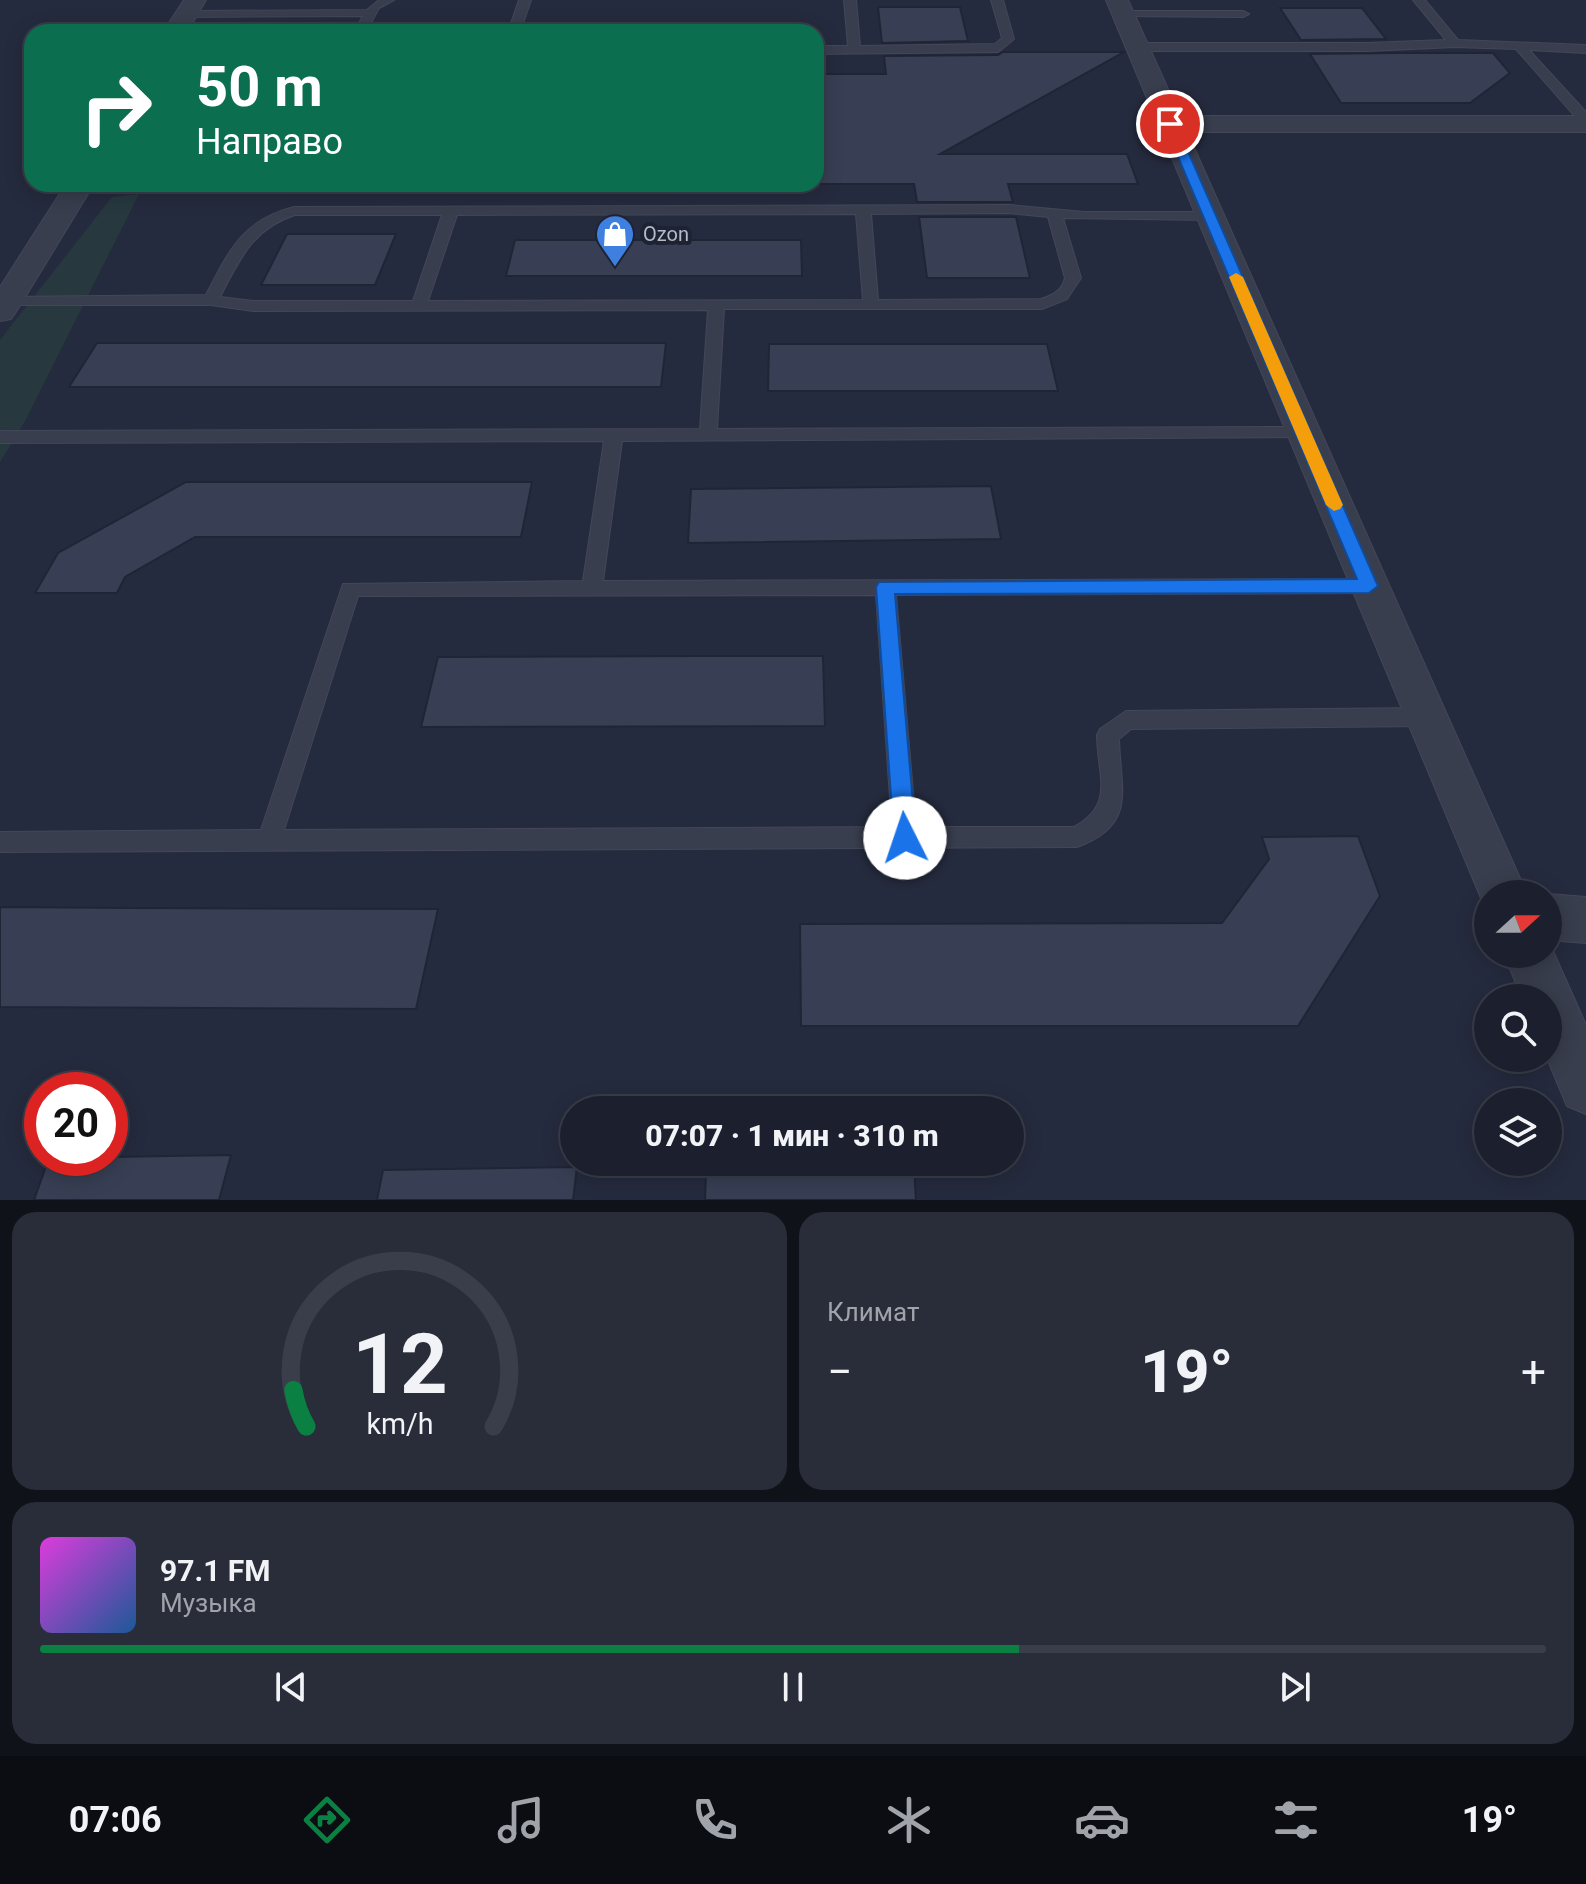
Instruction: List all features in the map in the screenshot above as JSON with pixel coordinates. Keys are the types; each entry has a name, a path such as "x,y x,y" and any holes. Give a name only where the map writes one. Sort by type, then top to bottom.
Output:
{"street":[{"path":"1120,7 1497,880"},
{"path":"1170,124 1586,122"},
{"path":"4,306 75,192"},
{"path":"1562,918 1586,920"},
{"path":"1562,1031 1586,1087"}],"lane":[{"path":"364,24 375,6 388,0"},
{"path":"517,24 525,0"},
{"path":"850,0 854,50"},
{"path":"824,50 998,48 1008,39 997,0"},
{"path":"1240,0 1238,4 1253,31"},
{"path":"1419,0 1455,43"},
{"path":"1120,7 1253,31 1586,49"},
{"path":"186,15 370,13"},
{"path":"1137,47 1253,31"},
{"path":"1519,46 1586,122"},
{"path":"863,209 871,304"},
{"path":"211,300 245,237 258,224 294,211 1009,209 1084,216 1210,216"},
{"path":"419,305 451,210"},
{"path":"4,306 211,300 244,305 1042,304 1069,291 1073,278 1054,213"},
{"path":"708,435 716,305"},
{"path":"0,437 1304,433"},
{"path":"592,588 614,435"},
{"path":"269,841 350,589 1369,586"},
{"path":"885,587 905,838"},
{"path":"0,842 1077,837 1095,829 1107,817 1113,804 1108,735 1126,720 1426,717"}],"shaded area":[{"path":"139,194 25,421 0,462 0,340 112,197"}],"building":[{"path":"878,7 960,7 968,41 882,43"},
{"path":"1280,8 1362,8 1386,39 1301,40"},
{"path":"1003,52 1124,52 940,154 1127,154 1138,184 1008,184 1013,202 917,202 914,184 824,184 824,74 886,74 884,56 998,55"},
{"path":"1493,53 1510,73 1470,103 1341,103 1310,54"},
{"path":"919,217 1016,217 1030,278 927,278"},
{"path":"287,234 396,234 375,285 261,285"},
{"path":"515,240 801,240 802,276 506,276"},
{"path":"97,343 666,343 661,387 69,387"},
{"path":"769,344 1047,344 1058,391 768,391"},
{"path":"186,482 532,482 521,537 195,537 125,577 117,593 35,593 58,553"},
{"path":"991,486 1001,539 688,543 691,489"},
{"path":"823,656 825,726 421,727 438,657"},
{"path":"1358,836 1380,896 1298,1026 801,1026 800,924 1222,923 1269,859 1262,837"},
{"path":"0,907 438,909 416,1009 0,1007"},
{"path":"231,1155 219,1200 34,1200 43,1176 128,1176 128,1157"},
{"path":"560,1167 560,1176 576,1176 573,1200 377,1200 383,1170"},
{"path":"706,1176 914,1176 916,1200 705,1200"}],"slow traffic":[{"path":"1236,277 1334,505"}],"place":[{"name":"Ozon","path":"615,268"}],"route":[{"path":"905,838 885,587 1369,586 1170,124"}]}
